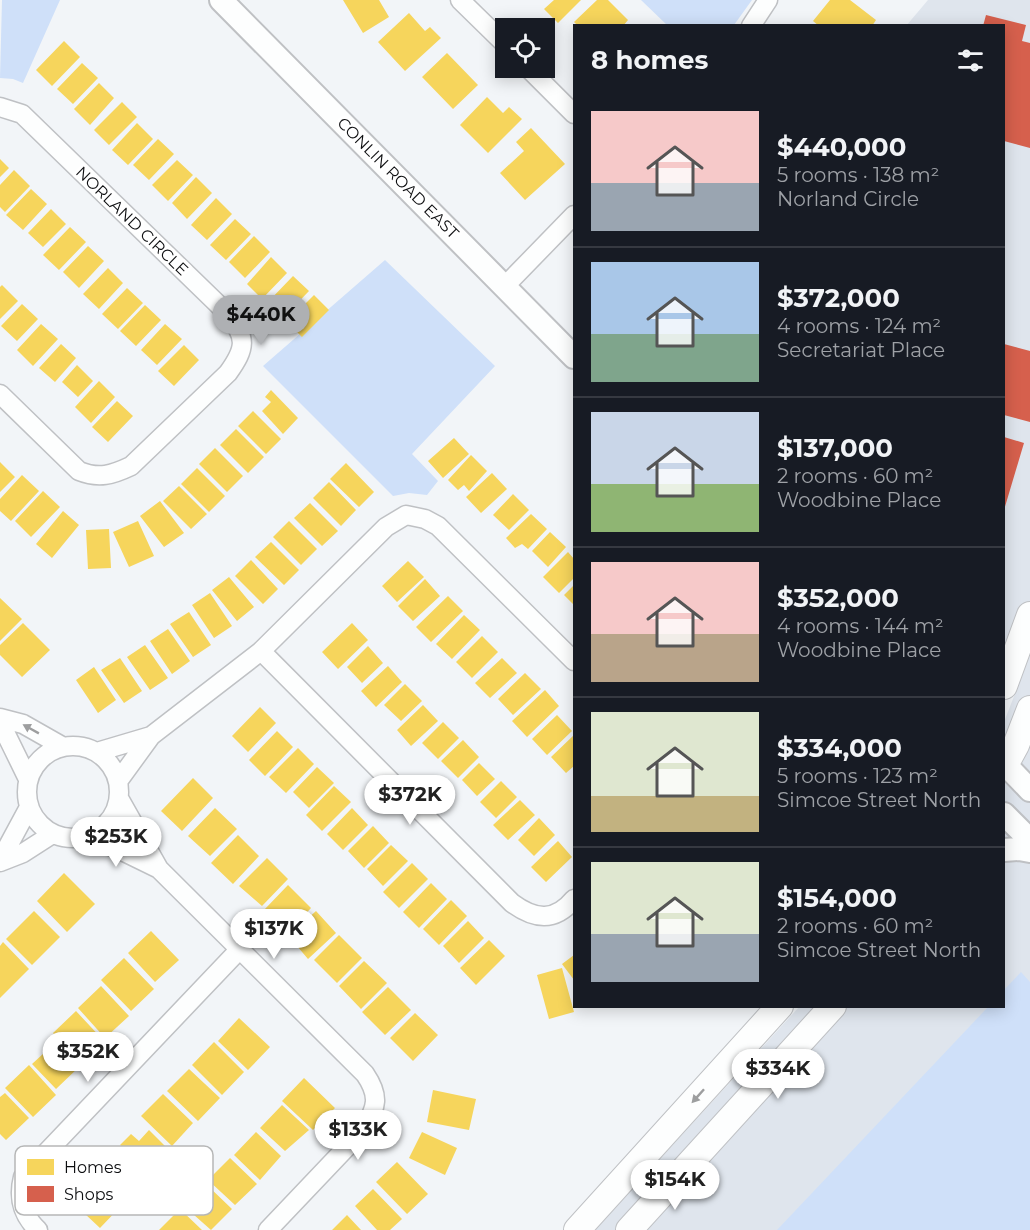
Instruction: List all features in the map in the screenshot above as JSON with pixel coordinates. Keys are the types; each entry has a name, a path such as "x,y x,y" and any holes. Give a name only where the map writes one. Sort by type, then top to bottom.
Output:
{"main road":[{"path":"1005,683 1027,623"},
{"path":"1005,763 1016,745 1030,709"},
{"path":"577,1230 778,1008"},
{"path":"629,1230 831,1008"}],"street":[{"name":"CONLIN ROAD EAST","path":"221,0 506,285 573,356"},
{"path":"460,0 495,34"},
{"path":"753,24 768,0"},
{"path":"538,78 573,113"},
{"name":"NORLAND CIRCLE","path":"0,108 22,114 228,314 238,327 243,343 239,358 228,373 131,466 113,475 95,477 79,471 0,394"},
{"path":"506,285 573,216"},
{"path":"119,780 151,736 261,651 387,526 406,515 425,519 438,526 573,660"},
{"path":"1005,651 1027,623"},
{"path":"261,651 512,903 525,913 540,918 554,916 573,900"},
{"path":"0,720 23,724 60,745 82,746 97,752 119,780 120,800 159,869 365,1074 374,1087 376,1098 372,1114 364,1129 268,1230"},
{"path":"0,720 27,777 28,808 0,861"},
{"path":"97,752 151,736"},
{"path":"27,777 38,760 60,745"},
{"path":"1005,766 1030,790"},
{"path":"84,838 102,827 120,800"},
{"path":"28,808 51,835"},
{"path":"1005,815 1030,840"},
{"path":"0,861 23,853 51,835 84,838 116,848 159,869"},
{"path":"1005,850 1030,851"},
{"path":"52,1146 239,950"},
{"path":"26,1215 38,1230"}],"shaded area":[{"path":"2,0 60,0 23,83 0,78"},
{"path":"641,0 752,0 735,24 666,24"},
{"path":"928,0 1030,0 1030,615 1005,683 1005,24 908,24"},
{"path":"385,260 495,366 412,454 438,481 427,495 409,493 393,496 263,366"},
{"path":"1030,655 1030,1230 595,1230 798,1008 1005,1008 1005,719"},
{"path":"1021,972 1030,982 1030,1230 777,1230 987,1008 1005,1008 1005,989"}],"building: Homes":[{"path":"343,0 379,0 389,17 363,33"},
{"path":"554,0 581,0 558,23 544,9"},
{"path":"597,0 608,0 628,20 625,24 576,24 574,22"},
{"path":"830,0 850,0 876,20 873,24 817,24 813,21"},
{"path":"409,13 425,31 430,27 441,38 405,71 378,42"},
{"path":"64,41 80,57 52,86 36,70"},
{"path":"447,53 478,85 453,109 422,77"},
{"path":"82,63 98,78 73,104 57,89"},
{"path":"99,83 114,98 90,125 74,109"},
{"path":"487,97 503,113 509,107 522,119 488,153 460,125"},
{"path":"122,102 137,117 109,145 94,130"},
{"path":"137,123 153,139 128,165 112,150"},
{"path":"531,128 565,164 525,200 500,173 524,151 516,142"},
{"path":"158,139 174,154 149,180 133,165"},
{"path":"0,159 9,168 0,177"},
{"path":"177,160 193,175 168,201 152,185"},
{"path":"14,170 30,186 5,212 0,207 0,185"},
{"path":"196,177 212,193 187,219 172,203"},
{"path":"31,189 47,204 23,230 6,215"},
{"path":"216,198 232,214 207,240 191,225"},
{"path":"51,209 66,224 43,247 28,233"},
{"path":"235,219 251,234 226,260 210,245"},
{"path":"70,227 86,242 59,270 43,255"},
{"path":"254,236 270,252 245,278 229,262"},
{"path":"88,246 104,261 79,288 63,272"},
{"path":"271,257 287,273 262,299 247,284"},
{"path":"108,268 123,283 99,309 83,294"},
{"path":"293,276 309,291 284,317 268,302"},
{"path":"2,285 18,301 0,319 0,287"},
{"path":"127,288 143,303 118,329 102,314"},
{"path":"314,295 329,310 302,337 287,322"},
{"path":"22,304 38,319 17,341 1,326"},
{"path":"145,305 161,320 136,346 120,331"},
{"path":"41,324 58,339 33,366 17,350"},
{"path":"165,324 182,339 157,365 141,350"},
{"path":"61,344 76,358 55,382 39,368"},
{"path":"184,345 199,360 174,386 158,371"},
{"path":"77,365 93,381 78,397 62,382"},
{"path":"99,381 115,397 91,423 75,407"},
{"path":"271,390 298,418 283,434 262,411 271,402 265,397"},
{"path":"117,401 133,416 108,442 92,427"},
{"path":"253,411 281,439 266,454 238,426"},
{"path":"236,429 264,457 248,473 220,445"},
{"path":"454,438 469,454 443,478 428,461"},
{"path":"215,448 243,476 227,492 199,464"},
{"path":"471,455 487,471 469,491 464,485 458,490 448,480"},
{"path":"0,462 15,477 0,492"},
{"path":"346,463 374,492 359,507 330,479"},
{"path":"197,468 225,496 209,512 181,484"},
{"path":"492,473 507,489 481,513 466,497"},
{"path":"22,475 39,491 11,521 0,511 0,499"},
{"path":"329,482 356,510 341,526 313,498"},
{"path":"179,486 207,514 191,529 163,501"},
{"path":"43,491 60,507 31,537 15,521"},
{"path":"513,494 529,510 509,530 493,515"},
{"path":"160,501 184,533 164,547 140,516"},
{"path":"310,503 338,531 322,546 294,518"},
{"path":"63,511 79,525 52,558 36,544"},
{"path":"531,514 547,529 528,549 522,544 515,548 506,538"},
{"path":"138,521 154,556 129,567 113,532"},
{"path":"289,521 317,549 301,565 273,537"},
{"path":"109,529 111,568 88,569 86,530"},
{"path":"550,532 566,547 548,567 532,551"},
{"path":"271,542 299,570 284,585 255,557"},
{"path":"568,552 573,558 573,579 559,593 543,577"},
{"path":"251,560 278,589 263,604 235,576"},
{"path":"408,561 424,577 397,602 382,586"},
{"path":"229,577 254,607 237,621 212,590"},
{"path":"425,579 440,596 413,621 398,606"},
{"path":"573,586 573,604 564,595"},
{"path":"210,593 232,626 214,638 192,605"},
{"path":"448,596 463,611 431,642 416,627"},
{"path":"0,598 22,619 0,641"},
{"path":"189,612 211,645 193,657 170,624"},
{"path":"464,615 480,630 452,659 436,644"},
{"path":"23,623 50,650 22,677 0,655 0,645"},
{"path":"352,623 368,640 338,669 322,652"},
{"path":"168,629 190,661 172,674 150,641"},
{"path":"482,636 498,652 472,678 456,662"},
{"path":"145,645 168,678 150,690 127,657"},
{"path":"368,646 383,663 362,683 347,667"},
{"path":"120,658 142,691 124,703 101,670"},
{"path":"502,658 517,673 490,698 475,683"},
{"path":"388,666 402,682 376,707 361,691"},
{"path":"94,667 116,700 98,713 76,680"},
{"path":"525,673 541,689 513,715 498,699"},
{"path":"405,684 422,701 401,721 384,705"},
{"path":"545,690 559,706 527,737 512,721"},
{"path":"423,705 438,721 411,746 397,730"},
{"path":"260,707 276,723 248,752 232,736"},
{"path":"557,715 572,731 547,755 532,739"},
{"path":"443,722 459,738 438,759 422,743"},
{"path":"277,731 293,747 265,776 249,760"},
{"path":"573,736 573,767 566,773 551,757"},
{"path":"463,740 479,757 458,778 441,761"},
{"path":"298,748 314,764 286,793 269,777"},
{"path":"479,763 495,779 477,796 462,780"},
{"path":"317,767 334,783 309,808 293,792"},
{"path":"193,778 213,798 182,831 161,811"},
{"path":"501,781 517,797 496,818 480,802"},
{"path":"334,786 351,802 322,831 306,815"},
{"path":"520,800 535,815 508,840 493,825"},
{"path":"215,808 237,829 210,856 188,836"},
{"path":"352,808 368,825 343,850 327,834"},
{"path":"539,818 555,835 534,856 518,840"},
{"path":"373,826 389,843 364,868 348,851"},
{"path":"238,835 259,856 233,884 211,863"},
{"path":"558,841 572,857 546,882 531,867"},
{"path":"391,845 408,861 383,886 367,869"},
{"path":"267,858 288,879 262,906 239,886"},
{"path":"412,863 428,879 399,908 383,892"},
{"path":"64,873 95,904 67,932 37,901"},
{"path":"431,883 447,899 419,928 403,912"},
{"path":"288,885 311,908 288,933 264,910"},
{"path":"451,900 467,916 439,945 423,929"},
{"path":"34,911 60,937 32,965 6,939"},
{"path":"316,911 336,933 308,959 297,946 304,939 295,930"},
{"path":"468,921 484,938 459,963 443,946"},
{"path":"151,931 179,960 155,982 128,953"},
{"path":"339,935 362,958 337,983 314,960"},
{"path":"489,940 505,956 476,985 460,968"},
{"path":"3,942 29,969 0,998 0,946"},
{"path":"573,956 573,979 562,964"},
{"path":"124,958 154,989 131,1011 101,980"},
{"path":"364,961 387,983 361,1009 339,986"},
{"path":"562,968 574,1012 549,1019 537,975"},
{"path":"101,986 129,1016 105,1038 78,1008"},
{"path":"388,987 411,1010 385,1035 362,1012"},
{"path":"76,1011 104,1041 80,1063 53,1033"},
{"path":"415,1013 438,1035 413,1061 390,1038"},
{"path":"239,1018 270,1047 248,1070 218,1041"},
{"path":"56,1042 79,1067 56,1089 32,1064"},
{"path":"214,1042 244,1072 222,1095 192,1065"},
{"path":"29,1065 56,1095 33,1117 5,1088"},
{"path":"189,1069 220,1098 198,1121 167,1091"},
{"path":"304,1078 335,1108 313,1130 282,1101"},
{"path":"433,1090 476,1099 469,1130 427,1122"},
{"path":"5,1093 29,1118 6,1140 0,1134 0,1097"},
{"path":"163,1094 193,1123 172,1146 141,1116"},
{"path":"282,1105 309,1130 285,1151 260,1128"},
{"path":"149,1130 165,1146 120,1145 131,1134 139,1141"},
{"path":"256,1132 281,1156 260,1180 234,1155"},
{"path":"422,1132 457,1148 445,1175 409,1158"},
{"path":"230,1158 257,1184 235,1205 213,1185 213,1175"},
{"path":"397,1162 428,1194 407,1214 376,1182"},
{"path":"373,1189 402,1219 390,1230 377,1230 355,1206"},
{"path":"213,1191 232,1209 211,1230 194,1215 213,1215"},
{"path":"86,1215 112,1215 100,1228"},
{"path":"174,1215 186,1215 202,1230 159,1230"},
{"path":"347,1215 361,1230 332,1230"}],"building: Shops":[{"path":"986,15 1026,25 1022,41 1030,43 1030,148 1005,141 1005,24 984,24"},
{"path":"1005,344 1030,351 1030,422 1005,415"},
{"path":"1005,437 1024,443 1005,507"}]}
